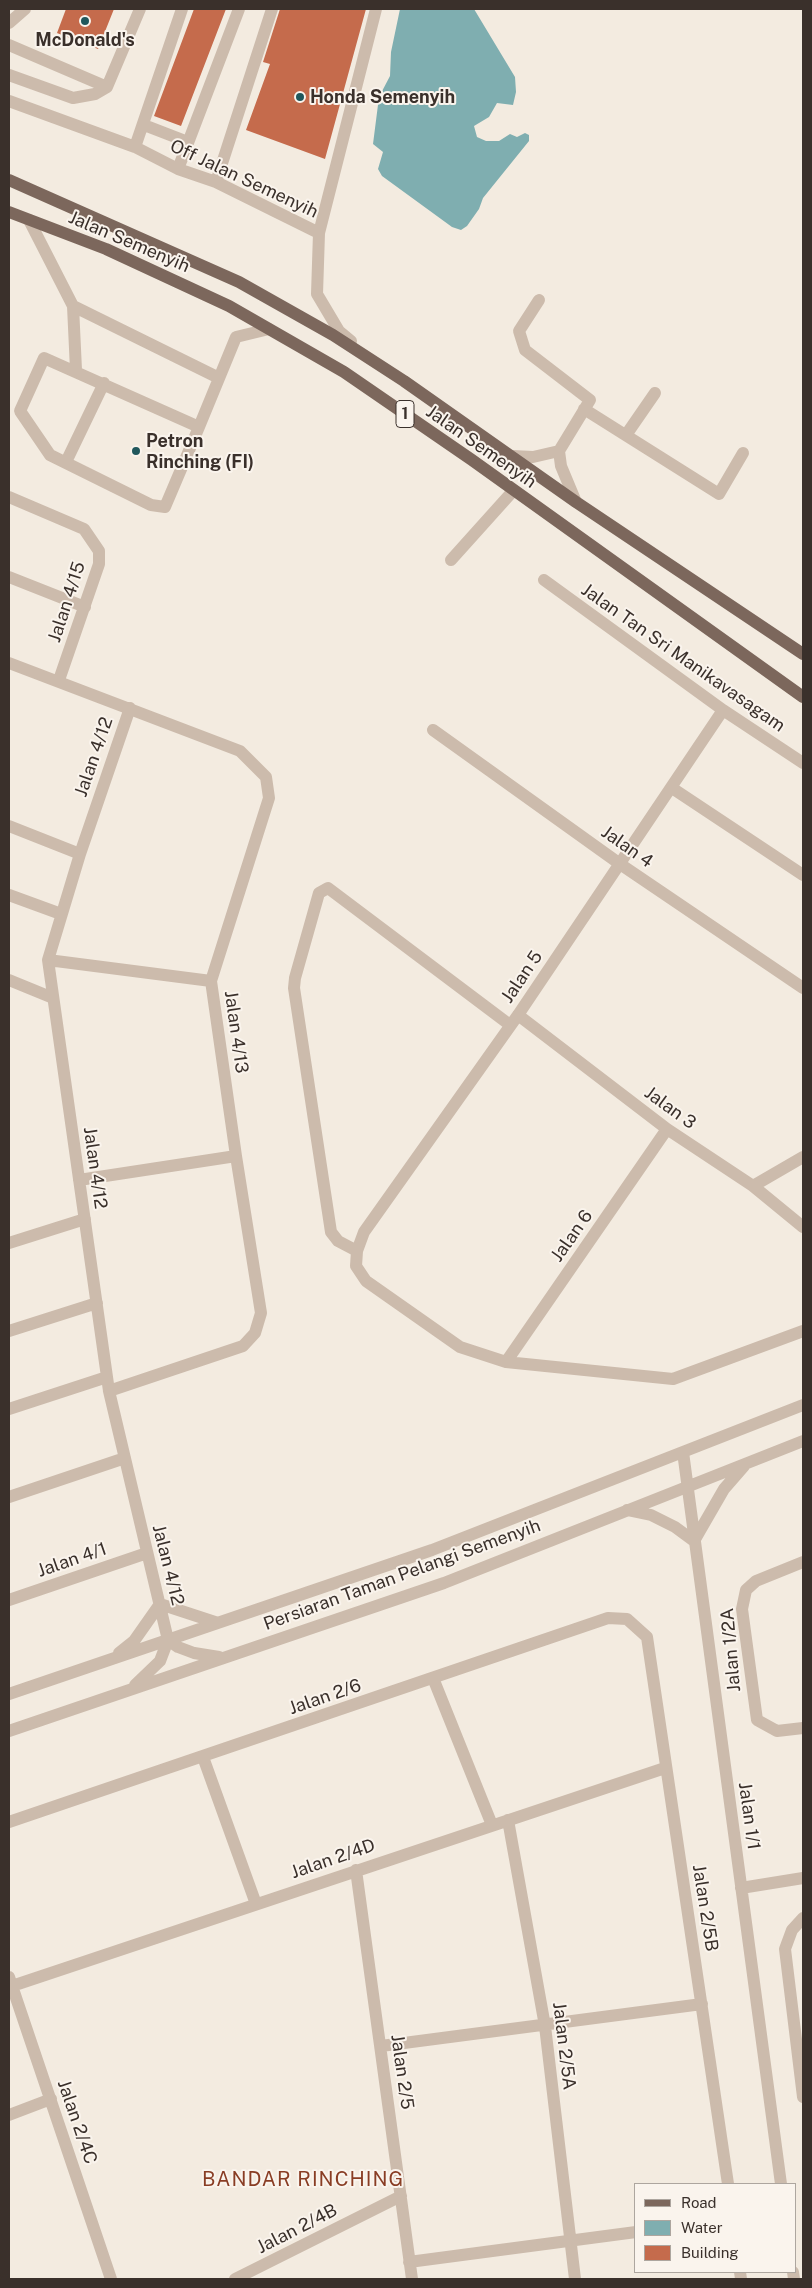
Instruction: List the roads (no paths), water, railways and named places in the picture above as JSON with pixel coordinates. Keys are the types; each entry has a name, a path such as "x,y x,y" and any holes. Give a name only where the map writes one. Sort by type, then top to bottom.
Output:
{"main road":[{"name":"Jalan Semenyih","path":"9,180 239,282 333,335 404,381 424,397 576,502 803,654"},
{"name":"Jalan Semenyih","path":"9,212 106,250 229,306 344,372 803,697"}],"street":[{"path":"9,23 25,9"},
{"path":"9,75 73,98 95,94 106,87 140,9"},
{"path":"136,148 182,9"},
{"path":"178,169 238,9"},
{"path":"216,182 272,9"},
{"path":"319,233 376,9"},
{"path":"9,45 106,87"},
{"name":"Off Jalan Semenyih","path":"9,101 136,148 178,169 216,182 319,233 317,294 339,332 404,381"},
{"path":"144,125 188,142"},
{"path":"29,220 73,306 76,370"},
{"path":"540,300 519,331 525,350 590,400 559,451 561,466 576,502"},
{"path":"73,306 219,378"},
{"path":"198,427 76,370 44,358 20,411 50,455 151,505 165,507 236,337 268,329"},
{"path":"66,462 104,384"},
{"path":"626,435 655,393"},
{"path":"584,409 719,494 742,453"},
{"path":"512,456 534,457 559,451"},
{"path":"451,560 513,491"},
{"name":"Jalan 4/15","path":"9,497 84,529 99,551 99,564 59,680"},
{"path":"9,577 85,607"},
{"name":"Jalan Tan Sri Manikavasagam","path":"544,580 723,710 803,763"},
{"name":"Jalan 4/13","path":"9,663 59,680 240,751 266,777 270,798 211,981 261,1313 254,1332 243,1346 109,1391"},
{"name":"Jalan 4/12","path":"130,708 80,854 48,960 109,1391 168,1640"},
{"name":"Jalan 5","path":"506,1362 460,1347 366,1281 356,1266 357,1251 364,1232 514,1020 723,710"},
{"name":"Jalan 4","path":"433,730 620,864 803,988"},
{"path":"672,788 803,875"},
{"path":"9,826 80,854"},
{"name":"Jalan 3","path":"357,1251 338,1241 331,1232 294,988 315,901 319,893 328,888 667,1129 753,1186 803,1227"},
{"path":"9,895 61,914"},
{"path":"48,960 211,981"},
{"path":"9,980 53,998"},
{"name":"Jalan 6","path":"506,1362 667,1129"},
{"path":"79,1180 236,1156"},
{"path":"753,1186 803,1157"},
{"path":"9,1244 85,1219"},
{"path":"9,1332 97,1303"},
{"path":"506,1362 673,1379 803,1332"},
{"path":"9,1410 107,1377"},
{"name":"Persiaran Taman Pelangi Semenyih","path":"9,1694 432,1550 803,1405"},
{"name":"Persiaran Taman Pelangi Semenyih","path":"9,1731 444,1583 803,1441"},
{"name":"Jalan 1/1","path":"684,1452 694,1541 781,2183"},
{"path":"9,1497 125,1458"},
{"path":"627,1510 651,1515 674,1527 694,1541 724,1489 745,1464"},
{"name":"Jalan 4/1","path":"9,1600 148,1552"},
{"name":"Jalan 1/2A","path":"803,1562 756,1581 746,1590 742,1609 757,1720 777,1731 803,1728"},
{"path":"111,1659 134,1641 160,1604 218,1623"},
{"name":"Jalan 2/6","path":"9,1822 608,1618 627,1619 647,1637"},
{"name":"Jalan 2/5B","path":"647,1637 728,2183"},
{"path":"129,1690 143,1679 160,1661 168,1640 178,1647 194,1653 224,1658"},
{"path":"433,1678 492,1825"},
{"path":"203,1757 256,1904"},
{"name":"Jalan 2/4D","path":"10,1982 256,1904 665,1768"},
{"name":"Jalan 2/5A","path":"508,1820 545,2026 575,2279"},
{"name":"Jalan 2/5","path":"356,1870 412,2279"},
{"path":"741,1888 803,1878"},
{"path":"803,1918 792,1930 785,1949 803,2097"},
{"name":"Jalan 2/4C","path":"10,1982 111,2279"},
{"path":"381,2046 702,2004"},
{"path":"9,2115 51,2099"},
{"name":"Jalan 2/4B","path":"235,2279 401,2196"},
{"path":"409,2262 634,2232"}],"water":[{"path":"400,9 474,9 515,77 516,92 513,105 497,103 489,117 474,126 477,137 486,141 499,141 510,134 517,137 525,133 529,135 529,141 483,198 479,209 467,226 461,230 452,227 382,176 378,169 383,152 373,144 379,97 390,76 391,52"}],"place":[{"name":"McDonald's","path":"85,21"},
{"name":"Honda Semenyih","path":"300,97"},
{"name":"Petron Rinching (FI)","path":"136,451"}],"district":[{"name":"BANDAR RINCHING","path":"303,2180"}]}
